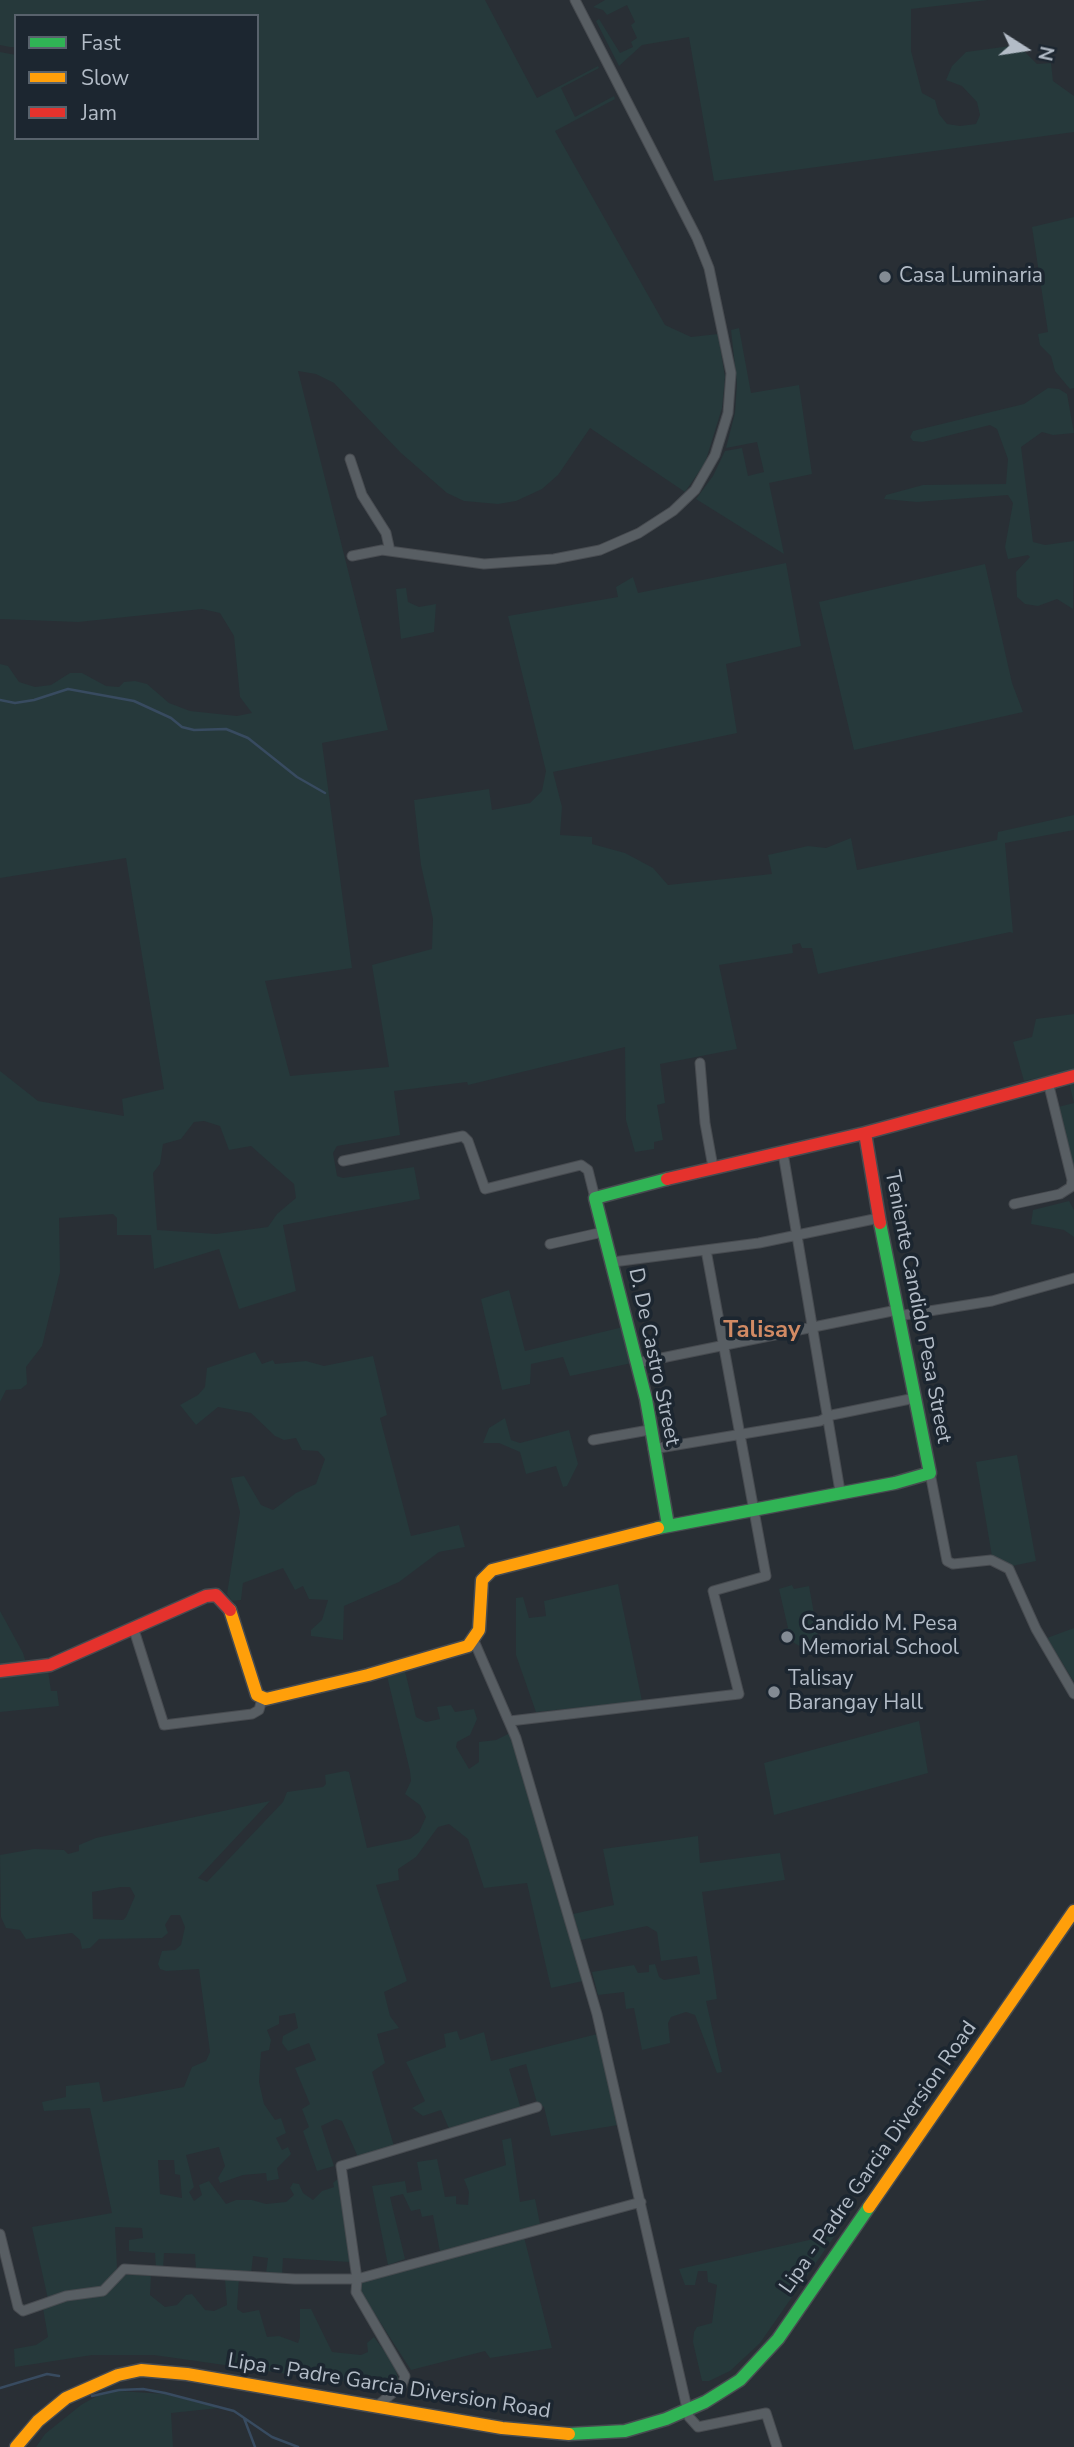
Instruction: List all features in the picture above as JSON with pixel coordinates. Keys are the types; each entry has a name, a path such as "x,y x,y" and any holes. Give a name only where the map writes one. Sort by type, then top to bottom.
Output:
{"street":[{"path":"352,556 376,550 484,564 562,558 610,547 662,519 685,500 705,474 723,434 728,413 730,364 709,268 697,238 575,0"},
{"path":"350,459 362,495 386,533 390,551"},
{"path":"700,1063 704,1117 713,1167"},
{"path":"343,1161 463,1136 468,1141 485,1189 581,1165 588,1170 595,1198 713,1167 866,1133 1074,1076"},
{"path":"1014,1204 1073,1191 1048,1082"},
{"name":"Teniente Candido Pesa Street","path":"474,1641 480,1625 481,1584 489,1572 668,1525 840,1491 895,1483 930,1473 879,1218 866,1133"},
{"path":"783,1153 840,1491"},
{"name":"D. De Castro Street","path":"595,1198 637,1363 668,1525"},
{"path":"613,1262 706,1250 879,1218"},
{"path":"550,1244 603,1232"},
{"path":"510,1721 739,1694 713,1593 717,1589 766,1576 706,1250"},
{"path":"637,1363 811,1328 897,1313 992,1301 1074,1278"},
{"path":"653,1449 826,1418 915,1398"},
{"path":"593,1440 649,1430"},
{"path":"930,1473 947,1561 955,1564 991,1560 1009,1569 1036,1629 1074,1694"},
{"path":"0,1671 43,1667 134,1630 206,1596 222,1597 231,1613 257,1695 262,1699"},
{"path":"134,1630 164,1725 252,1714 258,1710 262,1699"},
{"path":"262,1699 368,1675 461,1649 474,1641 510,1721 539,1807 597,2014 687,2410 696,2427 766,2413 777,2447"},
{"name":"Lipa - Padre Garcia Diversion Road","path":"16,2447 37,2421 66,2398 118,2375 141,2370 187,2374 502,2428 569,2434 625,2431 687,2410 740,2380 778,2339 1074,1911"},
{"path":"376,2407 402,2385 405,2376 356,2292 357,2279 341,2166 537,2107"},
{"path":"0,2234 18,2307 23,2311 66,2297 103,2291 124,2269 295,2279 357,2279 641,2202"}],"shaded area":[{"path":"0,0 485,0 537,98 598,66 599,68 561,88 575,117 614,96 615,99 555,131 665,325 691,337 718,334 725,377 722,408 705,463 685,492 590,428 558,475 542,489 516,501 498,504 464,501 447,493 401,453 334,383 316,374 298,371 388,730 322,743 352,968 265,981 290,1076 389,1067 372,965 432,949 433,919 421,865 414,800 489,789 492,810 530,803 542,791 546,771 508,616 618,597 616,587 633,577 638,593 786,563 801,646 726,664 737,733 553,772 562,807 560,835 592,837 592,844 625,853 653,868 668,885 772,874 768,855 808,846 826,848 851,838 857,870 997,840 998,832 1074,815 1074,830 1005,843 1013,933 818,974 812,948 802,948 800,943 792,945 793,953 719,965 737,1049 660,1064 665,1103 657,1105 663,1140 654,1142 654,1149 635,1152 626,1120 625,1047 468,1085 467,1082 394,1091 400,1135 337,1146 333,1153 337,1176 343,1178 414,1167 420,1199 283,1225 296,1291 239,1309 219,1249 154,1269 151,1235 117,1235 117,1218 113,1214 59,1218 60,1272 42,1346 26,1367 27,1384 21,1389 6,1390 0,1402 0,1071 38,1101 124,1116 122,1099 164,1089 126,858 0,878 0,664 8,666 19,682 35,687 51,685 70,673 82,673 106,686 119,687 124,682 135,681 147,684 169,703 190,711 237,716 252,713 240,697 234,636 220,613 202,609 78,622 0,619 0,52 14,55 14,140 259,140 259,14 14,14 14,47 0,45","holes":["204,1121 220,1126 229,1150 251,1146 294,1184 296,1198 277,1214 268,1227 216,1234 157,1230 153,1173 160,1164 163,1144 181,1139 194,1122"]},
{"path":"605,0 988,0 911,9 911,51 922,93 935,100 939,114 947,124 976,124 980,115 977,102 962,86 946,80 952,66 966,52 1018,45 1037,64 1051,63 1053,81 1074,96 1074,132 714,181 689,37 642,45 619,66 596,21 599,19 620,53 633,47 631,42 637,38 631,25 635,22 627,5 607,15 603,10 593,7"},
{"path":"1074,217 1074,388 1070,389 1055,371 1051,356 1040,345 1038,334 1048,332 1032,227"},
{"path":"739,328 751,393 799,385 812,474 769,483 784,554 696,499 713,476 725,451 742,448 748,476 764,472 757,442 726,448 735,413 737,384 731,330"},
{"path":"1048,388 1059,389 1067,394 1074,433 1053,435 1042,432 1021,447 1033,542 1045,545 1074,541 1073,609 1057,599 1038,606 1025,604 1017,597 1016,572 1030,557 1028,555 1008,559 1005,547 1013,503 1008,495 917,502 884,499 886,495 923,485 1006,484 1008,459 997,429 990,425 923,442 913,441 910,437 913,431 1024,404"},
{"path":"985,564 1012,683 1023,712 854,750 819,602"},
{"path":"406,588 408,602 419,607 436,604 434,632 401,639 396,589"},
{"path":"1074,1014 1074,1070 1024,1081 1013,1042 1032,1037 1036,1019"},
{"path":"1074,1082 1074,1103 1069,1083"},
{"path":"1074,1103 1074,1168 1058,1107"},
{"path":"1069,1201 1074,1210 1074,1237 1064,1230 1031,1224 1033,1210"},
{"path":"509,1290 525,1351 623,1327 632,1363 570,1376 563,1357 531,1364 530,1384 502,1390 481,1299"},
{"path":"255,1352 262,1364 273,1360 275,1364 306,1361 324,1366 373,1356 387,1415 380,1418 411,1536 459,1525 465,1547 439,1552 399,1582 344,1606 343,1640 311,1636 311,1630 322,1620 328,1600 309,1599 303,1586 295,1590 283,1568 243,1583 241,1600 232,1601 227,1594 240,1512 231,1478 244,1476 261,1505 273,1510 296,1493 316,1484 325,1459 318,1451 302,1450 296,1438 284,1440 275,1436 251,1413 218,1407 196,1425 180,1405 198,1395 205,1387 207,1368"},
{"path":"505,1418 511,1440 520,1443 569,1430 578,1464 567,1486 563,1487 556,1466 526,1474 520,1452 499,1443 483,1443 489,1428"},
{"path":"1017,1455 1036,1561 1012,1566 992,1556 976,1462"},
{"path":"618,1584 642,1701 536,1712 516,1655 516,1598 523,1597 529,1618 546,1616 544,1601"},
{"path":"792,1585 794,1589 809,1586 821,1652 812,1653 782,1636 781,1630 788,1628 779,1589"},
{"path":"0,1611 23,1653 27,1666 0,1668"},
{"path":"1074,1628 1074,1682 1047,1638"},
{"path":"48,1670 51,1691 57,1691 59,1706 0,1712 0,1676"},
{"path":"405,1671 416,1717 426,1722 440,1719 437,1707 451,1705 455,1712 474,1709 477,1719 470,1735 457,1742 456,1747 469,1769 479,1762 479,1742 496,1740 510,1733 583,1981 551,1988 527,1883 484,1888 468,1839 449,1824 438,1827 416,1857 398,1869 399,1880 376,1885 407,1981 384,1992 390,2016 399,2028 377,2034 385,2063 372,2072 394,2146 358,2157 342,2121 336,2119 321,2126 334,2166 317,2171 303,2131 309,2127 302,2109 310,2104 295,2068 316,2060 309,2043 288,2051 282,2043 283,2036 298,2028 295,2013 279,2016 279,2024 267,2030 271,2040 269,2050 261,2052 259,2082 264,2104 275,2120 281,2118 286,2133 276,2138 282,2150 288,2147 291,2154 277,2168 279,2179 267,2181 266,2173 243,2175 220,2183 218,2178 225,2166 219,2147 186,2155 194,2187 189,2192 194,2201 202,2195 199,2185 209,2181 226,2204 236,2200 252,2200 266,2204 286,2202 294,2195 290,2188 293,2183 299,2184 303,2193 313,2200 322,2191 334,2187 333,2183 341,2176 350,2262 283,2258 282,2275 266,2274 268,2258 253,2256 251,2274 196,2270 195,2254 164,2253 163,2269 156,2268 155,2253 129,2251 129,2240 143,2238 142,2228 115,2227 117,2268 109,2281 104,2286 48,2299 32,2227 112,2213 90,2108 44,2111 42,2102 66,2097 66,2086 99,2082 103,2102 184,2087 192,2067 206,2061 210,2052 199,1969 166,1971 160,1969 158,1964 162,1951 175,1950 181,1945 185,1927 180,1915 171,1915 165,1925 168,1933 162,1938 99,1939 90,1948 82,1949 80,1940 72,1933 26,1939 20,1930 6,1928 1,1917 0,1855 34,1849 64,1850 68,1854 79,1851 79,1845 96,1838 270,1801 198,1878 207,1882 283,1802 287,1792 323,1787 326,1784 325,1775 345,1771 349,1772 367,1848 410,1839 419,1832 426,1817 420,1805 405,1794 411,1781 410,1771 387,1676","holes":["130,1887 135,1896 126,1917 123,1920 93,1919 92,1892","158,2160 174,2160 175,2174 180,2175 182,2198 160,2194"]},
{"path":"919,1721 928,1773 774,1815 764,1763"},
{"path":"698,1836 700,1863 780,1853 785,1880 702,1892 717,1999 706,2001 722,2072 717,2073 695,2015 686,2012 671,2017 668,2023 670,2043 642,2050 634,2008 626,2009 624,1992 598,1995 592,1972 634,1965 638,1973 649,1972 649,1965 655,1964 659,1977 664,1980 700,1974 697,1956 661,1961 657,1932 647,1926 581,1940 573,1914 614,1905 603,1849"},
{"path":"457,2031 460,2040 484,2032 491,2061 597,2034 618,2125 551,2136 544,2107 537,2103 526,2064 509,2069 521,2109 450,2131 441,2110 423,2116 412,2108 425,2101 406,2062 446,2047 444,2034"},
{"path":"511,2138 520,2202 535,2199 540,2224 440,2252 433,2215 422,2217 420,2209 411,2211 403,2194 390,2197 405,2259 388,2265 372,2186 405,2181 407,2193 422,2190 417,2162 437,2159 445,2197 456,2196 456,2204 468,2205 469,2192 464,2179 506,2165 502,2140"},
{"path":"836,2234 760,2343 730,2371 709,2381 702,2381 693,2342 694,2332 697,2327 712,2323 717,2285 708,2282 707,2271 698,2271 695,2285 685,2285 679,2269"},
{"path":"524,2237 552,2348 490,2358 485,2351 411,2370 360,2291 362,2282"},
{"path":"122,2274 151,2276 150,2295 165,2307 177,2305 186,2295 192,2294 205,2310 214,2311 227,2305 225,2279 239,2278 237,2309 243,2313 259,2310 267,2337 279,2336 298,2343 300,2309 311,2309 332,2352 361,2355 368,2352 367,2343 374,2337 393,2363 399,2380 395,2386 330,2380 154,2355 92,2355 15,2367 14,2349 36,2345 48,2337 43,2308 67,2299 103,2295"},
{"path":"119,2391 165,2394 219,2408 171,2413 173,2447 36,2447 45,2434 81,2405 97,2396"}],"waterway":[{"path":"0,700 15,703 34,700 68,689 134,701 171,718 182,727 194,730 226,729 248,738 297,777 325,793"},
{"path":"0,2388 47,2374 59,2376"},
{"path":"92,2396 119,2390 143,2389 165,2393 234,2411 272,2437 298,2447"},
{"path":"244,2418 255,2447"}],"traffic: fast":[{"path":"667,1179 595,1198 646,1399 668,1525"},
{"path":"658,1528 895,1483 930,1473 880,1223"},
{"path":"569,2434 625,2431 666,2419 705,2402 740,2380 778,2339 869,2207"}],"traffic: slow":[{"path":"230,1610 257,1695 266,1699 368,1675 468,1646 479,1630 482,1580 492,1570 658,1528"},
{"path":"869,2207 1074,1911"},
{"path":"16,2447 38,2421 66,2398 118,2375 141,2370 187,2374 502,2428 569,2434"}],"traffic: jam":[{"path":"880,1223 865,1133 1074,1076"},
{"path":"667,1179 865,1133"},
{"path":"0,1671 50,1665 206,1596 216,1595 230,1610"}],"place":[{"name":"Casa Luminaria","path":"885,277"},
{"name":"Candido M. Pesa Memorial School","path":"787,1637"},
{"name":"Talisay Barangay Hall","path":"774,1692"}],"district":[{"name":"Talisay","path":"762,1331"}]}
